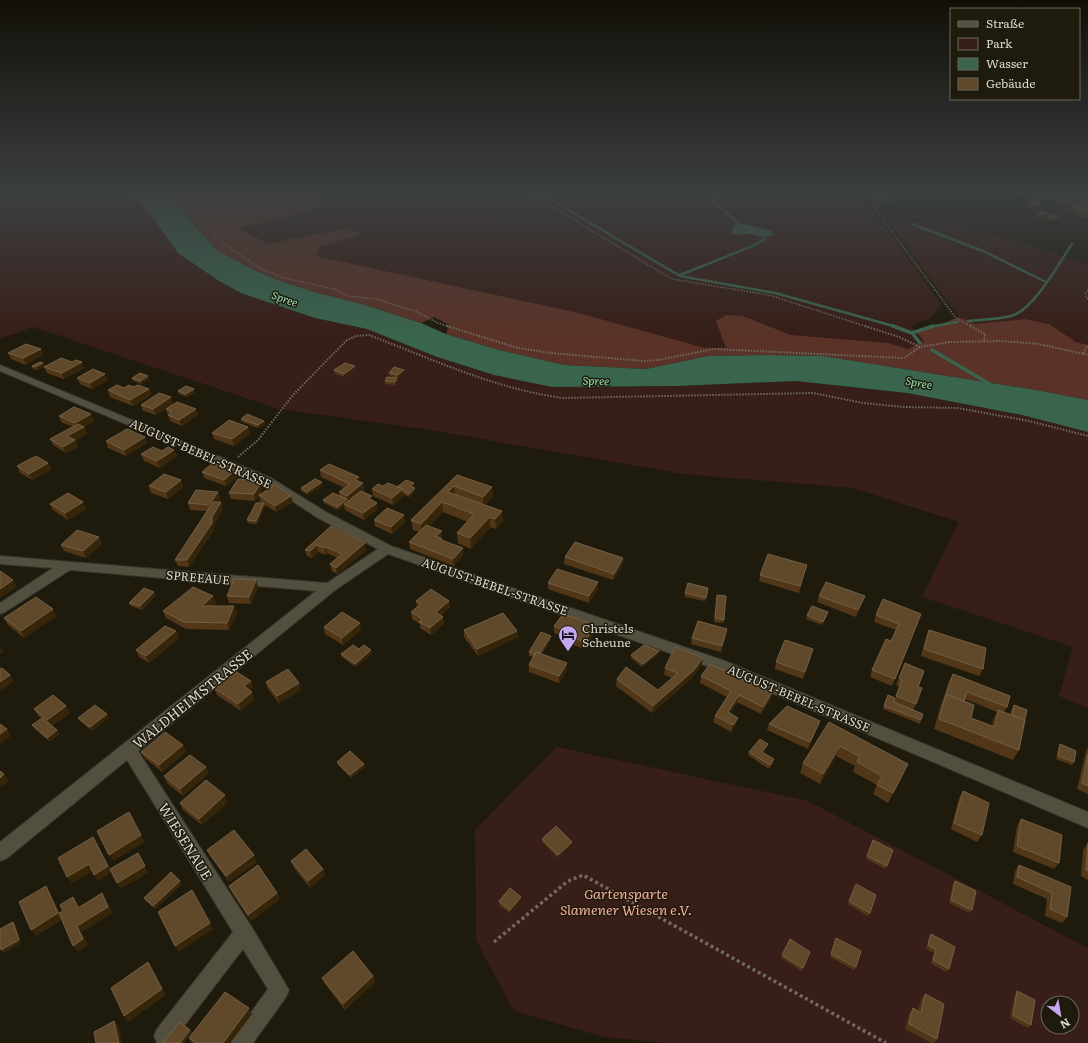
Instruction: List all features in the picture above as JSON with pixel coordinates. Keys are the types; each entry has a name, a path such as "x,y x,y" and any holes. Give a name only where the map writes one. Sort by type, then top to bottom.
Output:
{"street":[{"name":"AUGUST-BEBEL-STRASSE","path":"0,368 267,480 322,515 387,549 720,665 1088,820"},
{"name":"WALDHEIMSTRASSE","path":"0,853 329,588 387,549"},
{"name":"SPREEAUE","path":"0,560 329,588"},
{"path":"0,609 68,565"},
{"name":"WIESENAUE","path":"128,749 279,990 241,1043"},
{"path":"164,1036 244,933"}],"path":[{"path":"222,240 239,255 259,268 284,278 334,289 349,296 376,299 417,312 438,323 518,348 551,353 643,361 659,360 713,349 904,358 920,348 949,342 1001,341 1038,344 1088,355"},
{"path":"607,240 672,279 769,295 900,337 920,348"},
{"path":"898,240 956,318 985,334 984,342"},
{"path":"1088,290 1086,292 1086,298 1088,299"},
{"path":"230,464 258,440 293,395 347,340 356,336 369,335 486,380 534,394 563,398 813,393 870,404 904,407 958,408 1029,421 1088,436"},
{"path":"1083,353 1088,345"},
{"path":"494,942 568,881 583,875 886,1043"}],"green space":[{"path":"0,240 168,240 178,253 219,281 241,293 315,318 367,329 437,357 494,375 552,387 678,386 796,381 907,393 1022,415 1088,432 1088,708 1059,696 1073,647 922,597 959,522 853,488 683,474 430,430 279,409 33,327 0,339"},
{"path":"260,240 289,240 267,244"},
{"path":"329,240 894,240 942,305 928,319 912,326 924,341 908,349 887,343 791,335 743,316 717,321 726,348 705,348 579,313 316,256 318,247"},
{"path":"902,240 1011,240 1065,258 1088,264 1088,345 1076,342 1049,324 1025,319 975,324 959,317"},
{"name":"Gartensparte Slamener Wiesen e.V.","path":"557,747 808,801 1088,948 1088,1043 666,1043 604,1037 514,1011 476,940 475,830"}],"shaded area":[{"path":"207,240 260,240 267,244 289,240 343,240 319,247 316,256 579,313 705,348 726,348 716,321 726,315 743,316 791,335 888,343 908,349 924,341 917,333 959,317 975,324 1025,319 1049,324 1076,342 1088,345 1088,400 1036,390 823,356 708,356 646,369 564,365 499,350 446,334 449,325 434,317 421,323 362,304 314,292 275,279 218,251"}],"water":[{"name":"Spree","path":"168,240 207,240 218,251 275,279 314,292 362,304 421,323 446,334 499,350 564,365 646,369 708,356 823,356 1036,390 1088,400 1088,432 1022,415 907,393 796,381 678,386 552,387 494,375 437,357 367,329 315,318 241,293 219,281 178,253"}],"building":[{"path":"26,344 41,349 23,358 8,353"},
{"path":"61,358 72,362 76,360 82,362 62,373 44,367"},
{"path":"40,362 43,363 35,367 32,366"},
{"path":"345,363 355,366 344,374 334,370"},
{"path":"394,367 404,370 398,375 389,373"},
{"path":"93,369 105,374 90,383 77,378"},
{"path":"140,373 148,376 140,381 132,378"},
{"path":"387,377 397,378 395,382 385,381"},
{"path":"117,385 124,388 129,385 133,387 138,385 149,389 130,400 108,390"},
{"path":"186,386 194,389 186,394 178,391"},
{"path":"159,393 171,397 153,409 141,405"},
{"path":"177,402 196,409 179,420 168,415 172,412 166,409"},
{"path":"74,407 91,414 75,423 59,416"},
{"path":"247,414 264,421 258,425 241,419"},
{"path":"229,420 248,427 232,439 212,433"},
{"path":"78,424 84,427 67,436 75,440 63,447 50,439"},
{"path":"127,429 145,437 124,450 106,441"},
{"path":"153,447 162,451 168,447 174,450 157,461 141,454"},
{"path":"36,456 48,463 29,474 17,466"},
{"path":"215,461 237,469 224,480 202,472"},
{"path":"329,464 359,477 355,480 363,483 347,496 339,492 350,484 320,470"},
{"path":"164,474 181,480 166,492 149,486"},
{"path":"457,475 492,487 483,497 454,486 448,492 502,511 495,519 490,517 470,538 457,533 474,514 442,502 421,524 411,520"},
{"path":"238,479 262,481 254,494 229,493"},
{"path":"315,479 322,482 307,492 301,488"},
{"path":"406,480 414,483 410,486 415,488 409,494 403,491 403,489 397,487"},
{"path":"388,483 403,489 392,498 372,489 378,484 383,486"},
{"path":"275,485 291,496 275,506 259,495"},
{"path":"196,490 218,492 209,505 188,503"},
{"path":"361,491 372,496 368,498 377,503 363,513 344,504"},
{"path":"68,493 83,502 65,513 50,504"},
{"path":"333,493 347,499 338,507 323,500"},
{"path":"213,502 221,502 212,517 212,523 187,560 175,560"},
{"path":"256,503 264,503 256,521 247,520"},
{"path":"387,508 404,515 391,527 374,520"},
{"path":"426,525 442,531 436,536 442,539 441,540 463,548 453,559 409,542"},
{"path":"331,526 365,543 336,568 330,564 342,554 317,545 310,551 305,550"},
{"path":"77,530 99,537 83,551 61,545"},
{"path":"575,542 623,558 614,574 565,557"},
{"path":"768,554 807,565 800,586 760,575"},
{"path":"557,569 598,582 589,596 548,583"},
{"path":"0,571 13,580 0,589"},
{"path":"234,579 256,580 249,597 227,596"},
{"path":"826,582 865,596 858,610 819,596"},
{"path":"688,583 708,588 706,598 685,593"},
{"path":"193,587 213,596 202,606 234,606 227,623 184,622 163,611"},
{"path":"144,588 154,592 140,606 129,603"},
{"path":"431,589 449,601 436,612 443,617 430,628 419,622 422,619 411,612 421,604 416,601"},
{"path":"717,595 726,596 724,620 715,618"},
{"path":"36,597 53,609 21,631 4,618"},
{"path":"883,599 921,614 895,679 872,670 886,639 891,641 899,624 876,615"},
{"path":"812,606 828,612 823,622 807,615"},
{"path":"342,612 360,623 342,638 324,627"},
{"path":"503,613 517,631 477,649 464,630"},
{"path":"563,614 595,625 585,642 564,635 567,631 554,626"},
{"path":"698,621 727,629 722,646 692,638"},
{"path":"165,626 176,631 146,656 136,650"},
{"path":"929,630 986,648 983,669 924,649"},
{"path":"541,632 551,636 540,653 536,652 535,655 529,652"},
{"path":"785,640 813,649 805,672 776,662"},
{"path":"353,645 359,649 364,645 371,650 355,664 341,654"},
{"path":"644,645 659,651 643,664 631,655"},
{"path":"675,647 703,658 693,671 653,706 617,679 626,667 658,690 678,673 665,668"},
{"path":"536,652 567,663 559,676 529,665"},
{"path":"905,663 924,671 918,687 922,688 916,704 896,696 902,680 899,678"},
{"path":"710,664 772,693 763,707 739,695 728,712 738,718 733,725 715,716 731,691 701,676"},
{"path":"2,668 10,675 0,682 0,669"},
{"path":"288,669 299,683 277,696 266,682"},
{"path":"235,671 251,681 244,686 252,692 238,704 214,688"},
{"path":"953,674 1010,696 1007,707 967,692 964,701 946,694"},
{"path":"946,694 974,705 971,718 995,727 998,710 1025,720 1019,750 939,719"},
{"path":"53,695 66,706 47,720 34,709"},
{"path":"888,695 895,698 894,702 923,714 921,720 884,706"},
{"path":"95,705 107,714 90,727 78,718"},
{"path":"1014,705 1027,710 1025,720 1012,715"},
{"path":"787,706 820,721 810,742 769,724"},
{"path":"42,718 57,730 47,738 32,725"},
{"path":"829,722 908,764 893,793 877,785 882,776 857,762 860,757 840,746 823,774 803,763"},
{"path":"0,724 7,729 0,734"},
{"path":"165,732 183,745 159,765 141,752"},
{"path":"760,739 768,744 762,752 774,759 770,765 749,752"},
{"path":"1060,744 1076,751 1074,762 1058,756"},
{"path":"350,751 364,764 350,775 337,762"},
{"path":"1088,754 1088,786 1082,783"},
{"path":"190,755 206,767 180,789 164,776"},
{"path":"0,771 4,774 0,778"},
{"path":"206,780 225,795 199,819 180,803"},
{"path":"963,791 989,803 982,835 954,823"},
{"path":"129,812 141,835 109,855 97,831"},
{"path":"1021,819 1062,835 1059,863 1017,846"},
{"path":"556,826 572,842 558,855 542,839"},
{"path":"234,830 254,855 226,876 207,850"},
{"path":"93,837 108,866 94,875 89,864 67,877 58,858"},
{"path":"873,840 893,850 887,866 867,856"},
{"path":"1088,843 1088,871 1086,870"},
{"path":"306,849 323,869 308,881 291,861"},
{"path":"138,853 145,866 117,883 110,869"},
{"path":"258,865 277,893 248,915 229,886"},
{"path":"1019,865 1071,887 1067,917 1050,909 1052,893 1017,877"},
{"path":"171,872 180,881 153,906 144,898"},
{"path":"955,881 976,891 972,910 951,900"},
{"path":"856,884 876,895 870,913 849,901"},
{"path":"46,886 58,913 31,930 19,902"},
{"path":"510,888 521,897 510,910 499,901"},
{"path":"192,890 210,923 175,946 158,912"},
{"path":"102,893 108,907 77,926 83,939 73,946 59,913 63,911 60,905 73,897 78,908"},
{"path":"13,922 19,940 1,950 0,929"},
{"path":"931,934 955,947 949,969 933,960 936,950 928,945"},
{"path":"836,938 861,951 856,967 831,954"},
{"path":"790,939 810,952 803,968 782,955"},
{"path":"353,951 373,976 343,1004 322,978"},
{"path":"148,962 162,989 124,1016 111,988"},
{"path":"1017,991 1035,1000 1031,1025 1013,1015"},
{"path":"225,992 249,1008 223,1043 196,1043 189,1038"},
{"path":"925,994 944,1004 937,1039 909,1024 913,1008 921,1013"},
{"path":"114,1021 119,1043 96,1043 94,1032"},
{"path":"180,1022 190,1030 180,1043 163,1043"}],"waterway":[{"path":"618,240 680,276 775,293 897,327"},
{"path":"680,275 755,245 763,240"},
{"path":"953,240 983,251 1046,282"},
{"path":"968,321 1003,318 1014,315 1022,310 1046,284 1072,244"},
{"path":"931,327 957,322"},
{"path":"893,326 912,333"},
{"path":"912,333 931,327"},
{"path":"912,333 920,343"},
{"path":"932,350 988,383"}],"place":[{"name":"Christels Scheune","path":"568,652"}]}
